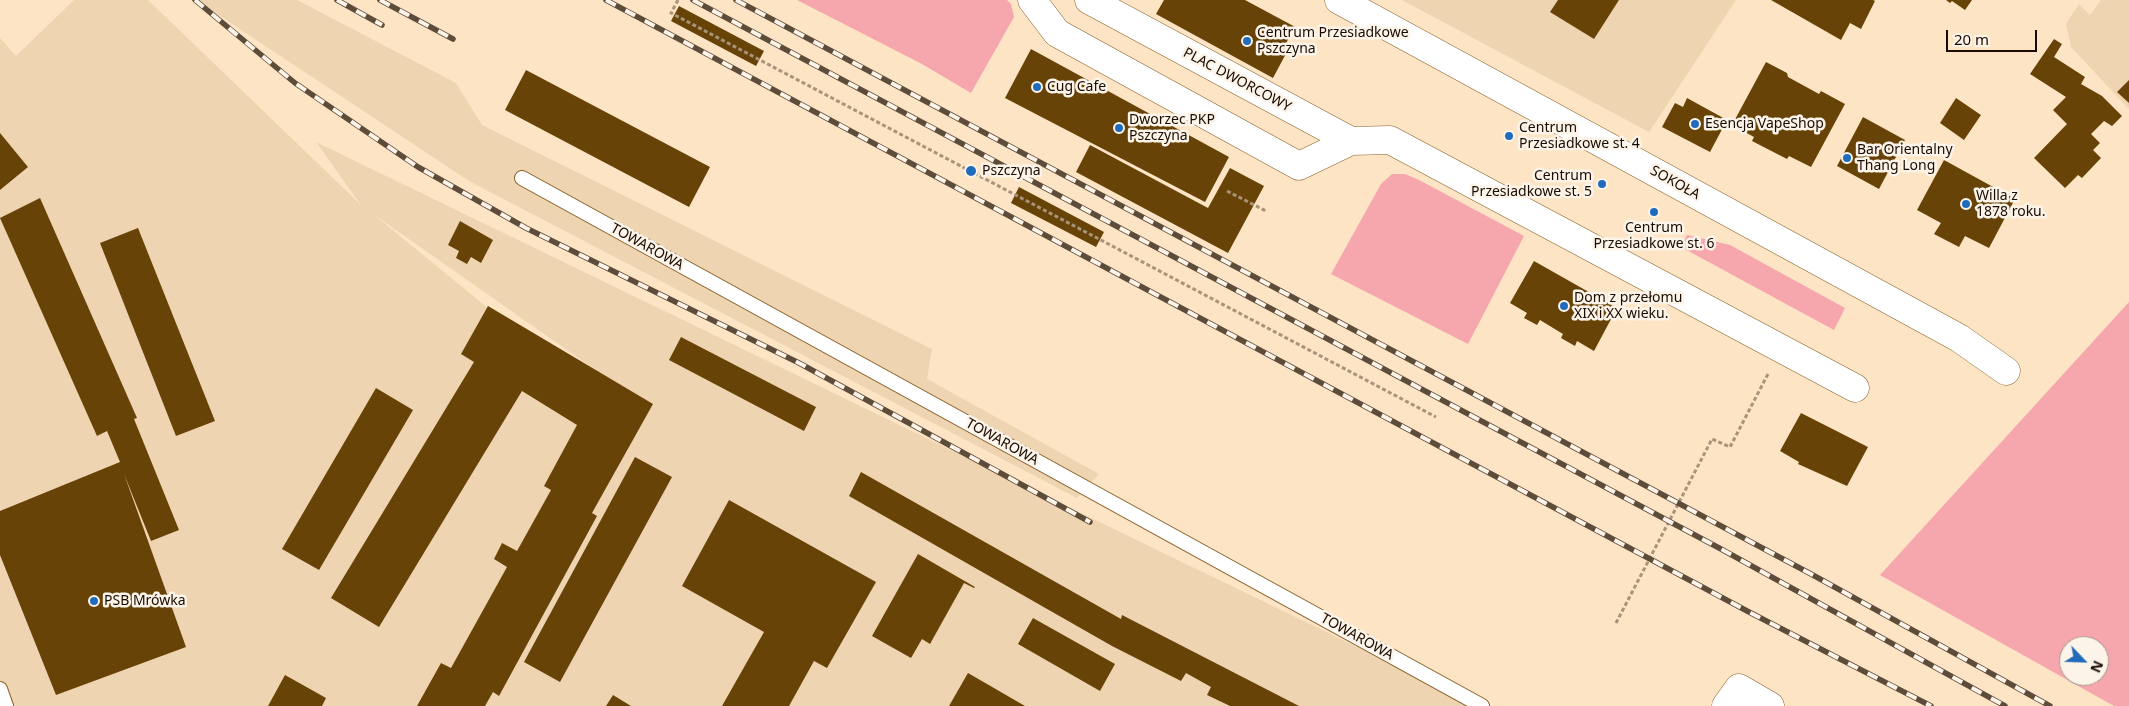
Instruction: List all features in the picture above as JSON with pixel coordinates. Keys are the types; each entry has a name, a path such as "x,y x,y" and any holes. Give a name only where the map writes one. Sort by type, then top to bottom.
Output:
{"street":[{"path":"1032,0 1057,33 1300,166 1351,140"},
{"name":"PLAC DWORCOWY","path":"1089,0 1351,140 1390,140 1855,388"},
{"name":"SOKOŁA","path":"1339,0 1959,338 2006,372"},
{"path":"1733,697 1770,706"}],"lane":[{"name":"TOWAROWA","path":"522,178 1482,706"},
{"path":"0,689 6,706"}],"path":[{"path":"678,0 671,14 1436,417"},
{"path":"1227,191 1266,211"},
{"path":"1616,623 1712,439 1730,447 1771,369"}],"shaded area":[{"path":"74,0 148,0 361,205 316,142 1479,706 0,706 0,38 16,56","holes":["373,214 597,371 494,313"]},
{"path":"196,0 297,0 456,83 482,125 932,349 927,379 1099,474 1077,498 469,181"},
{"path":"797,0 1007,0 1011,4 1014,17 971,93 922,64"},
{"path":"1402,0 1736,0 1649,132"},
{"path":"2101,0 2129,0 2129,109 2071,47 2066,24 2079,4 2090,15"},
{"path":"1392,174 1405,174 1419,180 1524,236 1468,344 1331,274 1381,184"},
{"path":"1687,235 1730,245 1845,308 1834,330 1681,247"},
{"path":"2129,302 2129,706 2114,706 2078,686 2109,686 2109,636 2059,636 2059,675 1880,575"}],"building":[{"name":"Centrum Przesiadkowe Pszczyna","path":"1164,0 1245,0 1299,29 1296,36 1289,37 1285,46 1289,48 1273,78 1156,14"},
{"path":"1558,0 1619,0 1594,39 1550,12"},
{"path":"1771,0 1875,1 1861,29 1850,23 1841,40"},
{"path":"1946,0 1972,0 1965,10 1952,1 1950,3"},
{"path":"679,6 764,51 756,66 671,21"},
{"path":"2054,39 2062,44 2054,57 2085,77 2081,84 2102,96 2122,116 2112,126 2104,121 2091,134 2100,143 2093,150 2101,158 2082,178 2078,175 2065,188 2034,158 2067,124 2053,110 2066,97 2030,74"},
{"name":"Dworzec PKP Pszczyna","path":"1031,49 1229,157 1205,202 1005,98"},
{"path":"1766,62 1819,94 1821,91 1845,104 1811,167 1789,156 1787,159 1752,141 1754,137 1732,125"},
{"path":"526,70 710,167 689,207 505,110"},
{"path":"2129,80 2129,103 2117,92"},
{"name":"Esencja VapeShop","path":"1687,98 1727,120 1710,152 1662,127 1675,103 1683,107"},
{"path":"1956,98 1981,115 1964,140 1940,123"},
{"path":"1863,117 1905,140 1879,189 1837,166"},
{"path":"0,133 28,167 0,190"},
{"path":"1090,145 1208,208 1230,168 1264,186 1228,253 1076,172"},
{"name":"Willa z 1878 roku.","path":"1944,160 2015,199 1989,248 1965,236 1959,247 1934,234 1941,223 1917,210"},
{"path":"1019,187 1104,232 1096,247 1011,203"},
{"name":"PSB Mrówka","path":"40,198 137,418 134,419 179,530 151,541 124,474 186,647 56,695 0,555 0,511 120,462 107,431 97,436 0,218"},
{"path":"460,221 493,240 481,263 471,257 467,264 456,258 459,251 448,245"},
{"path":"138,228 215,421 176,436 100,243"},
{"name":"Dom z przełomu XIX i XX wieku.","path":"1534,261 1617,308 1594,351 1577,341 1575,346 1561,338 1563,334 1540,320 1537,325 1524,318 1527,313 1510,303"},
{"path":"488,306 653,404 592,513 597,516 499,696 493,692 485,706 417,706 441,663 451,668 507,567 494,559 502,543 517,551 551,490 544,486 577,425 522,391 379,627 331,598 474,362 461,354"},
{"path":"681,337 816,407 804,431 669,360"},
{"path":"376,388 413,410 319,570 282,549"},
{"path":"1801,413 1868,447 1847,486 1798,464 1799,462 1780,451"},
{"path":"635,457 672,477 560,682 524,662"},
{"path":"861,472 1121,619 1122,615 1299,706 1230,706 1207,695 1211,687 1186,673 1181,681 1112,646 849,496"},
{"path":"729,500 876,582 827,668 814,661 789,706 722,706 764,632 682,586"},
{"path":"918,554 975,587 964,583 930,644 922,639 911,658 872,636"},
{"path":"1033,618 1115,664 1100,691 1018,644"},
{"path":"968,673 1025,706 949,706"},
{"path":"285,675 326,698 322,706 268,706"},
{"path":"613,695 631,706 606,706"}],"railway":[{"path":"195,0 295,83 418,167 526,228 799,363 1090,522"},
{"path":"337,0 382,25"},
{"path":"380,0 453,39"},
{"path":"606,0 1749,612 1931,706"},
{"path":"693,0 1721,549 2005,706"},
{"path":"736,0 1811,574 2050,706"}],"place":[{"name":"Centrum Przesiadkowe Pszczyna","path":"1247,41"},
{"name":"Cug Cafe","path":"1037,87"},
{"name":"Esencja VapeShop","path":"1695,124"},
{"name":"Dworzec PKP Pszczyna","path":"1119,128"},
{"name":"Centrum Przesiadkowe st. 4","path":"1509,136"},
{"name":"Bar Orientalny Thang Long","path":"1847,158"},
{"name":"Pszczyna","path":"971,171"},
{"name":"Centrum Przesiadkowe st. 5","path":"1602,184"},
{"name":"Willa z 1878 roku.","path":"1966,204"},
{"name":"Centrum Przesiadkowe st. 6","path":"1654,212"},
{"name":"Dom z przełomu XIX i XX wieku.","path":"1564,306"},
{"name":"PSB Mrówka","path":"94,601"}]}
